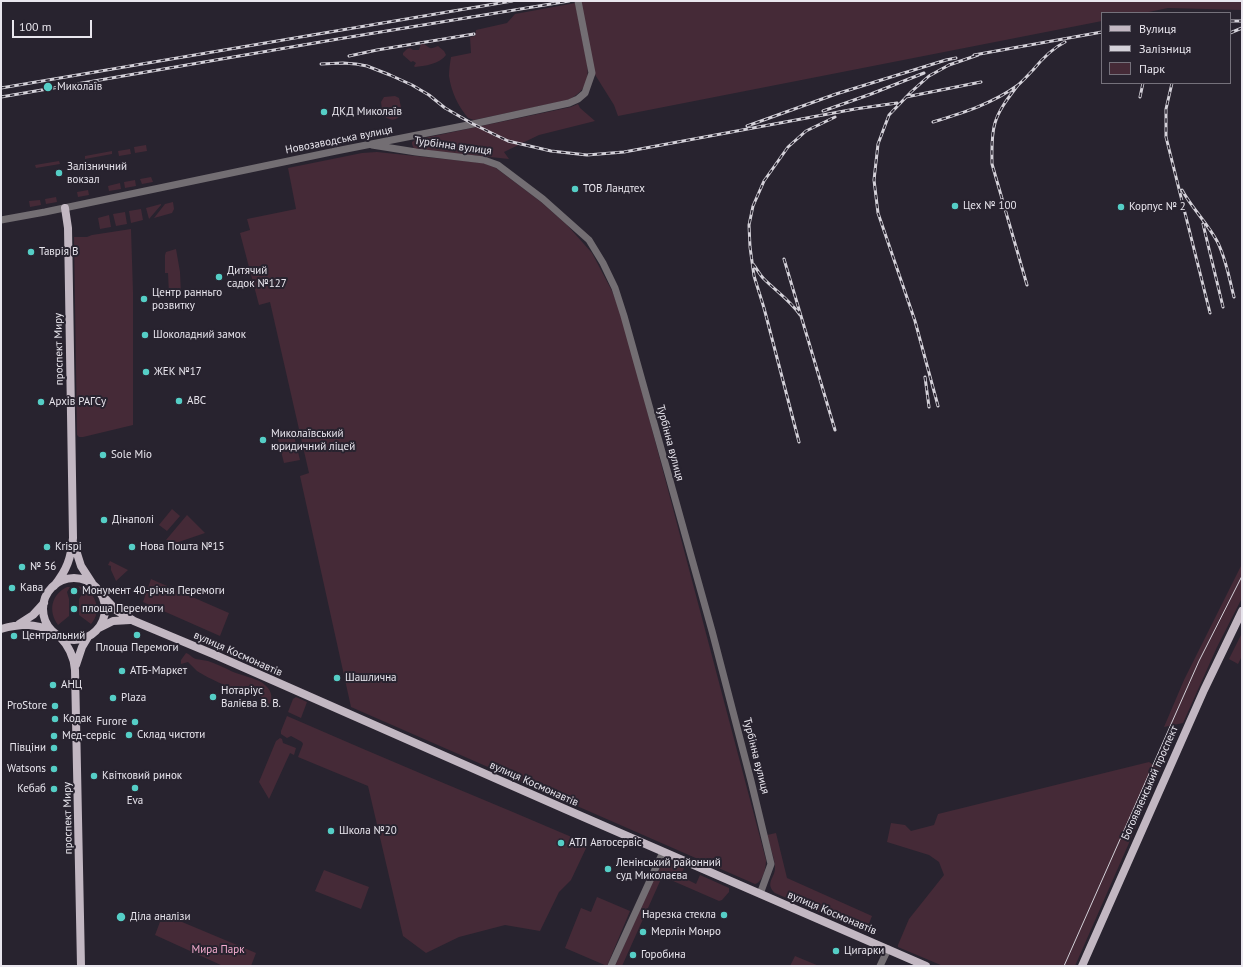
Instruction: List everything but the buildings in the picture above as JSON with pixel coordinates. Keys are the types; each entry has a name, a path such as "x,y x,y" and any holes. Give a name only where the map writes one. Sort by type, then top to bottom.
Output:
{"main road":[{"name":"проспект Миру","path":"54,586 68,564 71,556 73,538 68,228 65,208"},
{"name":"проспект Миру","path":"73,538 77,556 94,585"},
{"path":"1,629 16,625 29,618 44,603 54,586 61,581 74,578 82,579 94,585 101,594 105,603 105,612 99,628 88,637 81,640 66,639 47,629 33,625 16,625"},
{"name":"вулиця Космонавтів","path":"101,594 116,610 134,622 213,654 926,966"},
{"path":"44,603 45,618 50,627 57,634"},
{"name":"Богоявленський проспект","path":"1082,966 1204,690 1242,611"},
{"name":"вулиця Космонавтів","path":"99,628 118,620 134,622"},
{"name":"проспект Миру","path":"57,634 73,654 75,670 81,966"},
{"name":"проспект Миру","path":"75,670 82,647 88,637"}],"street":[{"name":"Новозаводська вулиця","path":"1,220 372,145 569,103 578,99 585,93 592,73 578,1"},
{"name":"Турбінна вулиця","path":"372,145 484,160 498,165 543,199 589,240 603,263 615,288 624,316 712,632 751,780 771,864 760,894"},
{"path":"611,966 663,852"},
{"path":"880,966 888,949"}],"green space":[{"path":"580,1 1242,1 1242,10 1168,8 1149,12 1101,12 1101,21 618,116 614,105 594,73"},
{"path":"575,3 588,68 586,83 577,95 568,100 474,120 468,118 453,93 449,69 451,57 471,53 470,37 475,36 476,30 507,23 515,14"},
{"path":"421,44 431,48 438,46 446,55 440,61 415,67 414,66 416,63 413,61 411,62 403,55 403,53 410,48 413,50 419,50"},
{"path":"395,96 399,98 402,112 399,117 393,120 385,117 381,102 384,97"},
{"path":"578,104 580,108 595,121 539,135 504,152 509,159 414,149 412,144 415,140 571,107"},
{"path":"146,145 147,151 135,153 134,147"},
{"path":"130,149 131,154 119,156 118,151"},
{"path":"112,151 112,154 85,159 85,156"},
{"path":"377,152 483,163 496,168 541,202 567,225 592,253 612,291 622,316 766,860 764,874 758,883 755,884 351,707 300,476 309,473 270,302 259,305 240,233 250,230 247,219 296,209 288,168 362,153"},
{"path":"59,161 60,164 36,168 35,165"},
{"path":"151,177 153,182 142,184 140,179"},
{"path":"135,180 136,186 125,188 124,182"},
{"path":"120,183 121,189 109,191 108,186"},
{"path":"88,190 89,195 78,197 77,192"},
{"path":"56,197 57,202 46,204 45,199"},
{"path":"40,200 41,205 30,207 29,201"},
{"path":"173,202 174,209 172,213 154,218 165,204"},
{"path":"161,205 149,219 146,208"},
{"path":"141,209 143,220 131,223 129,211"},
{"path":"125,212 127,224 116,226 113,214"},
{"path":"109,215 111,227 100,229 98,218"},
{"path":"131,229 133,292 133,425 79,437 77,435 74,237 87,237"},
{"path":"176,249 180,272 181,294 169,294 168,273 165,273 165,255 166,252"},
{"path":"293,432 300,460 284,463 277,435"},
{"path":"172,509 180,516 167,531 159,525"},
{"path":"187,515 205,533 167,546 169,541 166,540"},
{"path":"110,561 128,570 116,581 111,570 111,566 108,565"},
{"path":"1242,564 1242,598 1217,647 1183,723 1164,727 1184,680"},
{"path":"151,579 229,613 220,636 143,602"},
{"path":"78,586 89,592 96,602 97,613 91,624 79,615 79,599 82,594"},
{"path":"67,587 70,587 67,592 69,599 69,616 58,625 52,609 54,599 57,594"},
{"path":"1242,633 1242,656 1238,664 1229,659"},
{"path":"186,653 195,658 208,661 262,683 271,693 270,704 260,696 243,692 208,677 197,671 188,662 181,664 181,660"},
{"path":"296,697 307,702 301,718 288,712 293,699"},
{"path":"287,716 588,844 571,880 559,892 540,931 505,925 459,937 426,953 403,936 368,786 298,757 303,744 302,742 291,736 287,738 281,734"},
{"path":"280,738 282,739 283,743 296,748 294,755 290,753 269,799 259,782 276,741"},
{"path":"1149,762 1161,770 1075,966 943,966 898,947 909,919 944,875 939,862 929,855 887,842 891,823 905,825 911,831 934,825 938,814"},
{"path":"776,833 787,878 872,916 866,931 864,932 775,893 770,886 775,871 775,864 767,835"},
{"path":"665,861 684,868 680,876 696,884 700,875 729,888 729,892 722,900 719,901 657,874"},
{"path":"324,870 369,887 361,909 315,891"},
{"path":"656,876 661,879 622,966 615,966 654,877"},
{"path":"597,897 630,911 607,966 565,948 581,908 591,912"},
{"name":"Мира Парк","path":"163,914 256,953 251,966 223,966 155,935"},
{"path":"795,956 819,966 790,966"}],"tram line":[{"path":"1064,966 1199,661 1242,576"}],"railway":[{"path":"1,88 512,1"},
{"path":"1,97 569,1"},
{"path":"1231,21 1242,21"},
{"path":"1231,33 1242,28"},
{"path":"974,55 1101,32"},
{"path":"349,56 474,34"},
{"path":"933,122 977,107 1008,92 1022,82 1048,54 1065,42"},
{"path":"938,406 915,321 878,213 874,180 878,144 889,115 911,92 929,76 949,65 978,55"},
{"path":"747,126 836,94 956,58"},
{"path":"321,64 343,63 367,66 412,85 429,95 445,108 508,141 551,151 587,155 624,152 855,109 897,103"},
{"path":"823,111 924,73"},
{"path":"906,97 981,82"},
{"path":"1140,97 1143,84"},
{"path":"1172,84 1166,109 1166,137 1210,313"},
{"path":"1018,85 1002,108 995,123 992,138 992,164 1027,285"},
{"path":"799,442 764,308 754,276 749,225 753,206 764,181 788,147 806,131 835,117"},
{"path":"1182,190 1217,241 1225,261 1234,297"},
{"path":"1203,224 1223,307"},
{"path":"784,259 835,430"},
{"path":"753,264 761,276 788,301 800,315"},
{"path":"925,377 929,407"}],"place":[{"name":"Миколаїв","path":"48,87"},
{"name":"ДКД Миколаїв","path":"324,112"},
{"name":"Залізничний вокзал","path":"59,173"},
{"name":"ТОВ Ландтех","path":"575,189"},
{"name":"Цех № 100","path":"955,206"},
{"name":"Корпус № 2","path":"1121,207"},
{"name":"Таврія В","path":"31,252"},
{"name":"Дитячий садок №127","path":"219,277"},
{"name":"Центр ранньго розвитку","path":"144,299"},
{"name":"Шоколадний замок","path":"145,335"},
{"name":"ЖЕК №17","path":"146,372"},
{"name":"ABC","path":"179,401"},
{"name":"Архів РАГСу","path":"41,402"},
{"name":"Миколаївський юридичний ліцей","path":"263,440"},
{"name":"Sole Mio","path":"103,455"},
{"name":"Дінаполі","path":"104,520"},
{"name":"Krispi","path":"47,547"},
{"name":"Нова Пошта №15","path":"132,547"},
{"name":"№ 56","path":"22,567"},
{"name":"Кава","path":"12,588"},
{"name":"Монумент 40-річчя Перемоги","path":"74,591"},
{"name":"площа Перемоги","path":"74,609"},
{"name":"Площа Перемоги","path":"137,635"},
{"name":"Центральний","path":"14,636"},
{"name":"АТБ-Маркет","path":"122,671"},
{"name":"Шашлична","path":"337,678"},
{"name":"АНЦ","path":"53,685"},
{"name":"Нотаріус Валієва В. В.","path":"213,697"},
{"name":"Plaza","path":"113,698"},
{"name":"ProStore","path":"55,706"},
{"name":"Кодак","path":"55,719"},
{"name":"Furore","path":"135,722"},
{"name":"Склад чистоти","path":"129,735"},
{"name":"Мед-сервіс","path":"54,736"},
{"name":"Півціни","path":"54,748"},
{"name":"Watsons","path":"54,769"},
{"name":"Квітковий ринок","path":"94,776"},
{"name":"Eva","path":"135,788"},
{"name":"Кебаб","path":"54,789"},
{"name":"Школа №20","path":"331,831"},
{"name":"АТЛ Автосервіс","path":"561,843"},
{"name":"Ленінський районний суд Миколаєва","path":"608,869"},
{"name":"Нарезка стекла","path":"724,915"},
{"name":"Діла аналізи","path":"121,917"},
{"name":"Мерлін Монро","path":"643,932"},
{"name":"Цигарки","path":"836,951"},
{"name":"Горобина","path":"633,955"}]}
